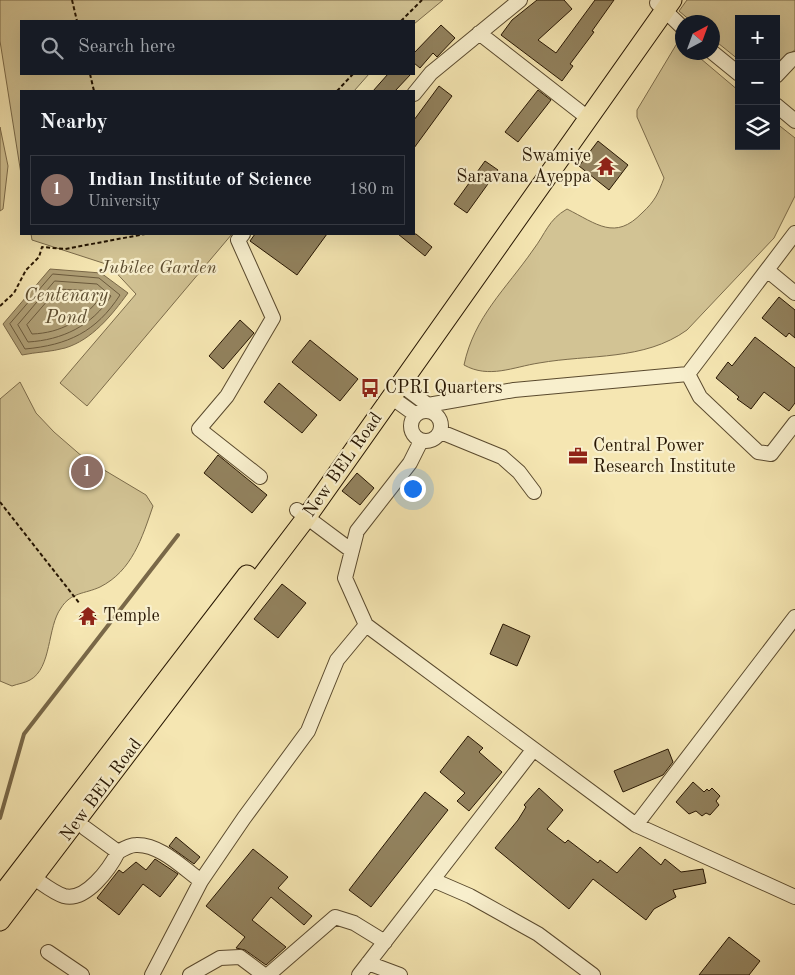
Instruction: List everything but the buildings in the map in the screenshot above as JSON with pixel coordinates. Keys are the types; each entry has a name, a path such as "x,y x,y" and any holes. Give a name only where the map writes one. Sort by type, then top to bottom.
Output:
{"main road":[{"name":"New BEL Road","path":"301,514 663,4"},
{"name":"New BEL Road","path":"0,921 34,878 301,514 394,391 555,168 585,115"},
{"path":"5,891 301,514"}],"street":[{"path":"415,93 431,73 520,0"},
{"path":"663,4 675,19"},
{"path":"479,33 585,115"},
{"path":"720,59 735,71"},
{"path":"780,72 791,60 795,59"},
{"path":"780,108 795,121"},
{"path":"394,391 408,390 428,404 514,390 688,374 795,233"},
{"path":"242,235 238,240 272,318 227,396 199,429 260,477"},
{"path":"767,270 795,293"},
{"path":"688,374 700,396 758,452 771,454 795,423"},
{"path":"394,391 416,414"},
{"path":"426,411 435,414 441,422 441,432 435,439 421,441 416,438 411,429 413,419 416,414 426,411"},
{"path":"441,432 502,457 519,472 534,492"},
{"path":"421,441 410,463 357,531 345,578 366,625 636,825 795,897"},
{"path":"301,514 352,551"},
{"path":"636,825 795,617"},
{"path":"152,975 201,881 244,818 308,731 337,660 366,625"},
{"path":"359,975 533,750"},
{"path":"86,828 118,852"},
{"path":"34,878 65,896 79,895 110,868 118,852 134,845 146,846 168,857 201,881"},
{"path":"433,880 470,896 538,934 593,975"},
{"path":"268,975 335,917 354,923 385,942"},
{"path":"48,952 82,975"},
{"path":"190,975 220,958 240,957 264,975"},
{"path":"368,963 400,975"}],"path":[{"path":"72,0 77,20"},
{"path":"402,20 422,0"},
{"path":"90,75 94,90"},
{"path":"337,90 352,75"},
{"path":"0,306 14,293 26,270 39,257 42,247 59,249 130,235"},
{"path":"0,502 80,604"}],"green space":[{"path":"0,0 443,0 415,23 415,20 20,20 20,75 368,75 355,90 20,90 20,168 0,41"},
{"path":"687,0 795,0 795,50 780,60 780,15 735,15 735,57 720,45 720,15 684,15 679,11"},
{"path":"675,47 675,60 702,60 735,88 735,150 780,150 780,126 795,138 795,196 774,238 687,330 653,347 616,355 558,360 492,372 473,369 464,365 475,332 483,318 548,227 561,213 567,209 597,224 614,228 632,221 653,201 664,178 637,117 637,110"},
{"path":"0,127 8,166 3,209 0,211"},
{"name":"Jubilee Garden","path":"31,235 231,235 87,406 60,383 136,294 109,265 32,240"},
{"path":"20,382 36,413 54,432 84,458 146,495 153,506 145,530 128,563 111,580 100,587 74,596 65,603 53,626 46,657 37,674 26,682 12,686 0,681 0,399"}],"water":[{"name":"Centenary Pond","path":"50,269 101,273 128,293 101,326 84,339 65,348 22,355 3,324"}],"waterway":[{"path":"0,818 24,734 178,535"}],"place":[{"name":"Swamiye Saravana Ayeppa","path":"606,166"},
{"name":"CPRI Quarters","path":"370,388"},
{"name":"Central Power Research Institute","path":"578,456"},
{"name":"Indian Institute of Science","path":"87,472"},
{"name":"Temple","path":"88,616"}]}
